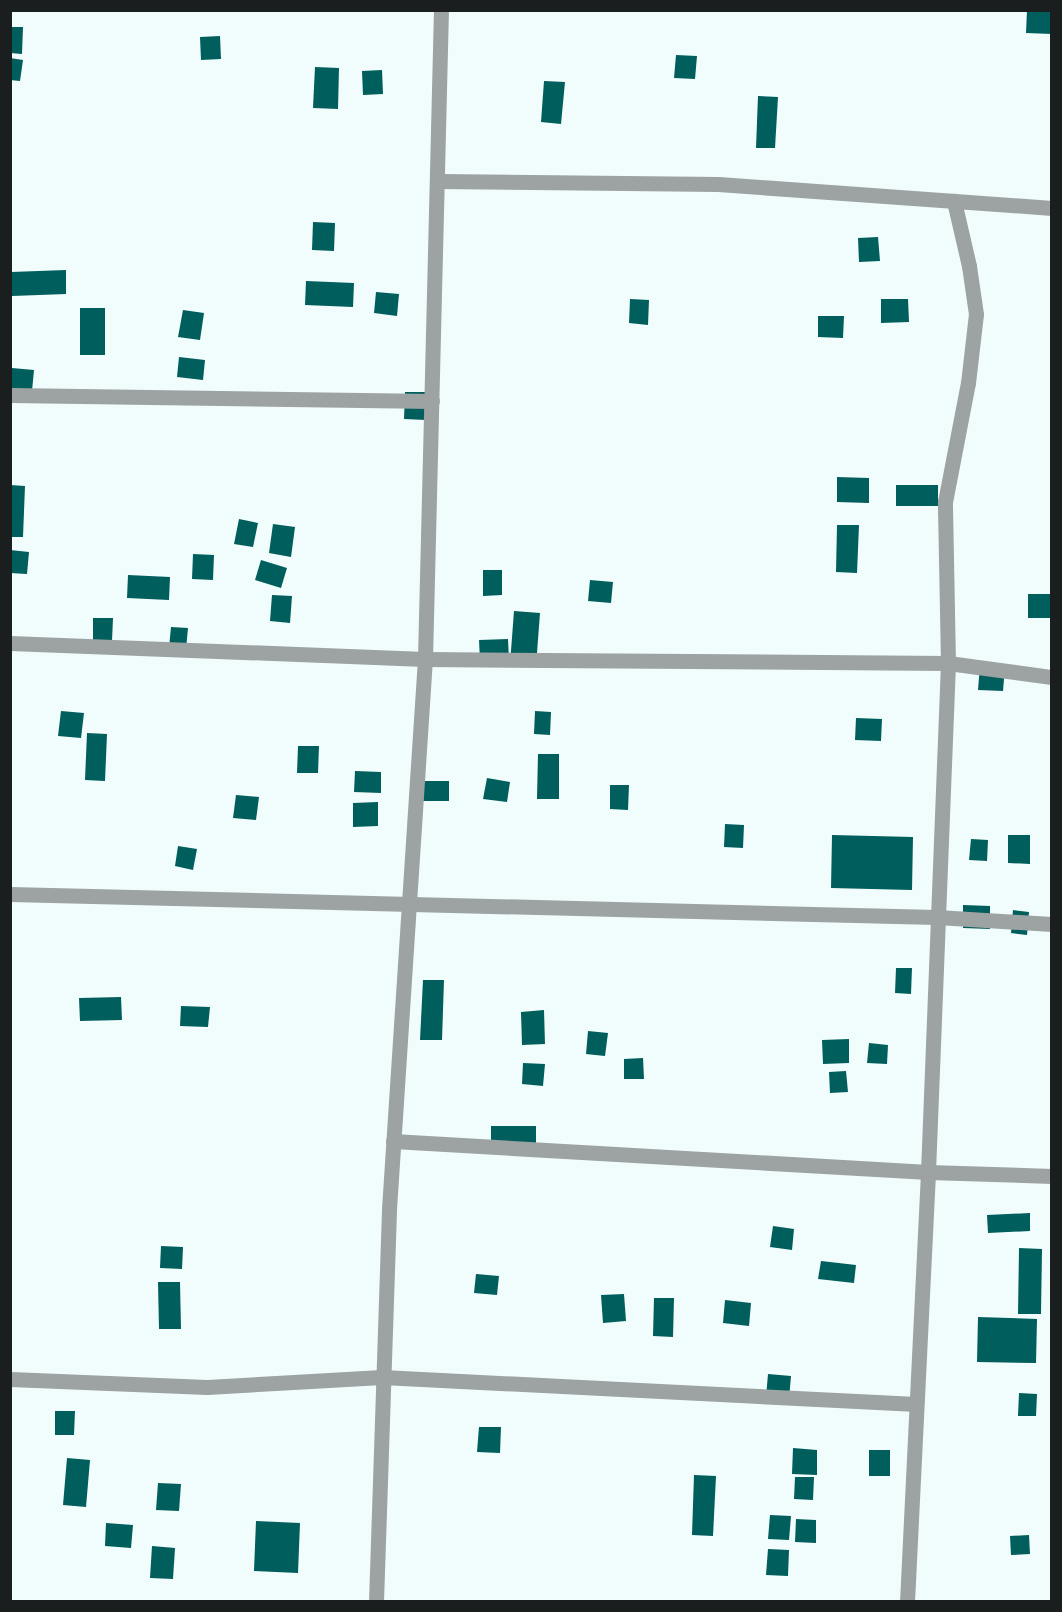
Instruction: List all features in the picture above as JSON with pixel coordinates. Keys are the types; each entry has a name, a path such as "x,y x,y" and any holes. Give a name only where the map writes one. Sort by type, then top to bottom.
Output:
{"street":[{"path":"376,1602 382,1377 393,1142 425,659 441,10"},
{"path":"437,182 718,184 1052,208"},
{"path":"907,1602 928,1172 948,663 945,502 968,384 976,314 969,266 954,201"},
{"path":"10,396 432,401"},
{"path":"10,643 425,659 948,663 1052,676"},
{"path":"10,894 408,906 937,917 1052,924"},
{"path":"393,1142 928,1172 1052,1176"},
{"path":"10,1379 207,1387 382,1377 916,1404"}],"building":[{"path":"1027,10 1052,10 1052,34 1026,33"},
{"path":"10,27 23,27 22,54 10,53"},
{"path":"220,36 221,59 201,60 200,37"},
{"path":"676,55 697,56 695,79 674,78"},
{"path":"10,58 23,60 20,81 10,80"},
{"path":"315,67 339,68 338,109 313,108"},
{"path":"382,70 383,94 363,95 362,71"},
{"path":"544,81 565,82 561,124 541,122"},
{"path":"758,96 778,97 775,148 756,148"},
{"path":"313,222 335,223 334,251 312,250"},
{"path":"878,237 880,261 859,262 858,238"},
{"path":"66,270 66,294 12,296 11,272"},
{"path":"306,281 354,283 353,307 305,305"},
{"path":"376,292 399,294 397,316 374,313"},
{"path":"630,299 649,300 648,325 629,323"},
{"path":"881,299 908,299 909,322 881,323"},
{"path":"80,308 105,308 105,355 80,355"},
{"path":"183,310 204,313 200,340 178,337"},
{"path":"818,316 844,316 843,338 818,337"},
{"path":"179,357 205,360 203,380 177,377"},
{"path":"12,368 34,370 32,391 10,389"},
{"path":"405,392 427,392 426,420 404,419"},
{"path":"837,477 869,478 869,503 837,502"},
{"path":"10,485 25,486 23,537 10,537"},
{"path":"896,485 938,485 938,506 896,506"},
{"path":"239,519 258,523 253,547 234,544"},
{"path":"273,524 295,527 291,557 269,553"},
{"path":"837,525 859,525 857,573 836,572"},
{"path":"10,550 29,552 27,574 10,573"},
{"path":"193,554 214,555 213,580 192,579"},
{"path":"261,560 287,568 281,588 255,580"},
{"path":"483,570 502,570 502,595 483,596"},
{"path":"128,575 170,577 169,600 127,598"},
{"path":"590,580 613,582 611,603 588,601"},
{"path":"1028,594 1052,594 1052,618 1028,618"},
{"path":"272,595 292,596 290,623 270,621"},
{"path":"514,611 540,613 536,666 510,664"},
{"path":"93,618 113,618 112,641 93,641"},
{"path":"171,627 188,628 186,649 169,648"},
{"path":"508,639 509,660 480,661 479,640"},
{"path":"980,665 1005,667 1003,691 978,690"},
{"path":"61,711 84,713 81,738 58,736"},
{"path":"535,711 551,712 550,735 534,734"},
{"path":"856,718 882,719 881,741 855,740"},
{"path":"87,733 107,734 105,781 85,780"},
{"path":"298,746 319,746 318,773 297,773"},
{"path":"538,754 559,754 559,799 537,799"},
{"path":"355,771 381,772 381,793 354,792"},
{"path":"487,778 510,782 507,802 483,799"},
{"path":"424,781 449,781 449,801 423,801"},
{"path":"610,785 629,785 628,810 610,809"},
{"path":"236,795 259,797 256,820 233,818"},
{"path":"378,802 378,826 353,827 353,803"},
{"path":"725,824 744,825 743,848 724,847"},
{"path":"832,835 913,837 912,890 831,888"},
{"path":"1008,835 1030,835 1030,864 1008,863"},
{"path":"971,839 988,840 987,861 969,860"},
{"path":"178,846 197,849 193,870 175,866"},
{"path":"963,905 990,906 990,929 963,928"},
{"path":"1013,910 1029,912 1027,935 1011,933"},
{"path":"896,968 912,968 911,994 895,993"},
{"path":"423,980 444,980 442,1040 420,1040"},
{"path":"121,997 122,1020 80,1021 79,998"},
{"path":"181,1006 210,1007 208,1027 180,1026"},
{"path":"544,1010 545,1044 522,1045 521,1012"},
{"path":"588,1031 608,1033 605,1056 586,1054"},
{"path":"849,1039 849,1063 823,1064 822,1040"},
{"path":"869,1043 888,1045 887,1064 867,1063"},
{"path":"643,1058 644,1079 624,1079 624,1059"},
{"path":"523,1063 545,1064 543,1086 522,1084"},
{"path":"846,1071 848,1092 830,1093 829,1072"},
{"path":"491,1126 536,1126 536,1148 491,1147"},
{"path":"1030,1213 1030,1231 988,1233 987,1215"},
{"path":"773,1226 794,1229 792,1250 770,1247"},
{"path":"161,1246 183,1247 182,1269 160,1268"},
{"path":"1019,1248 1042,1249 1041,1314 1018,1314"},
{"path":"821,1261 856,1265 854,1283 818,1279"},
{"path":"476,1274 499,1276 497,1295 474,1293"},
{"path":"158,1282 180,1282 181,1329 159,1329"},
{"path":"624,1294 626,1321 603,1323 601,1295"},
{"path":"654,1298 674,1298 673,1337 653,1336"},
{"path":"725,1300 751,1303 749,1326 723,1323"},
{"path":"978,1317 1037,1319 1036,1363 977,1362"},
{"path":"768,1374 791,1376 789,1399 766,1397"},
{"path":"1019,1393 1037,1394 1036,1416 1018,1416"},
{"path":"55,1411 75,1411 74,1435 55,1435"},
{"path":"479,1427 501,1427 500,1453 477,1452"},
{"path":"793,1448 817,1450 817,1475 792,1474"},
{"path":"869,1450 890,1450 890,1476 869,1476"},
{"path":"67,1458 90,1460 86,1507 63,1505"},
{"path":"694,1475 716,1476 713,1536 692,1535"},
{"path":"795,1477 814,1477 813,1500 794,1499"},
{"path":"158,1483 181,1484 179,1511 156,1510"},
{"path":"770,1515 791,1516 789,1540 768,1539"},
{"path":"796,1519 816,1520 816,1543 795,1542"},
{"path":"256,1521 300,1523 298,1573 254,1571"},
{"path":"106,1523 133,1525 131,1548 105,1546"},
{"path":"1029,1535 1030,1554 1011,1555 1010,1536"},
{"path":"152,1546 175,1548 173,1579 150,1578"},
{"path":"768,1549 789,1550 788,1576 766,1575"}]}
